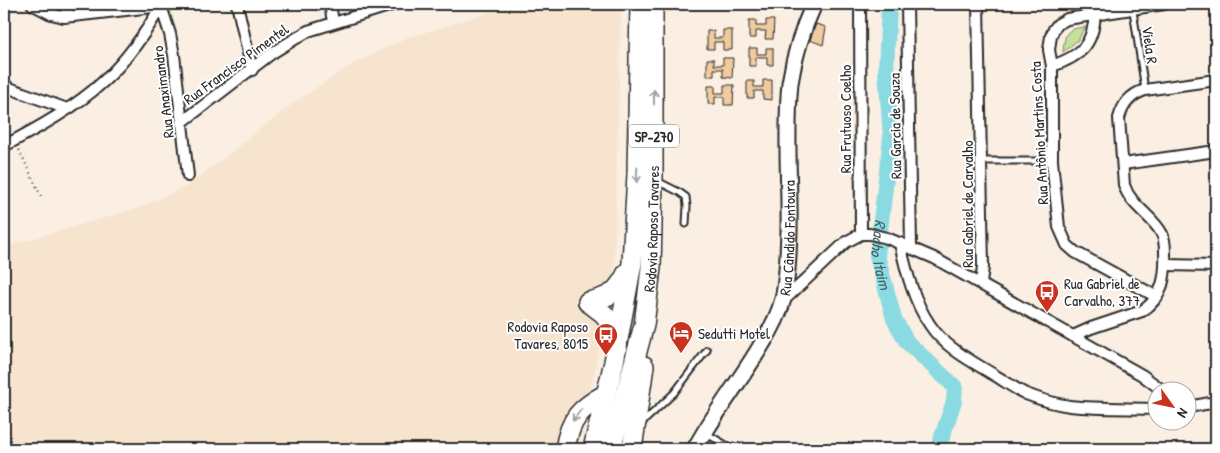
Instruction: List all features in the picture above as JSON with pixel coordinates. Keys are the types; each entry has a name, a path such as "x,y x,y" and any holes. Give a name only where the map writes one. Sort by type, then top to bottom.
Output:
{"highway":[{"name":"Rodovia Raposo Tavares","path":"593,449 632,263 640,4"},
{"name":"Rodovia Raposo Tavares","path":"611,449 644,325 652,254 654,4"},
{"path":"618,335 604,314 588,302 607,297 615,292 632,263"},
{"path":"632,449 646,357 644,325"},
{"path":"565,449 573,420 585,407 606,394"}],"main road":[{"name":"Rua Cândido Fontoura","path":"695,449 774,324 782,302 788,265 790,199 788,115 790,83 796,57 814,4"}],"street":[{"path":"32,4 51,14 64,17 162,5"},
{"path":"64,17 70,4"},
{"path":"237,4 252,70"},
{"path":"330,4 333,22"},
{"name":"Rua Francisco Pimentel","path":"181,122 285,44 308,31 395,4"},
{"name":"Rua Frutuoso Coelho","path":"860,4 865,234"},
{"name":"Rua Garcia de Souza","path":"908,4 910,247"},
{"name":"Rua Gabriel de Carvalho","path":"978,4 982,161 983,267 981,284 1149,380"},
{"name":"Rua Antônio Martins Costa","path":"1157,297 1075,252 1067,245 1059,227 1052,161 1052,66 1049,50 1051,36 1058,24 1067,19 1132,6 1164,4"},
{"path":"4,146 67,109 108,76 131,50 162,5"},
{"name":"Rua Anaximandro","path":"162,5 174,55 188,176"},
{"path":"1052,66 1074,56 1087,44 1094,28 1096,14"},
{"path":"1073,336 1149,307 1157,297 1165,279 1166,265 1163,236 1128,195 1124,185 1119,118 1122,108 1129,99 1144,90 1216,80"},
{"path":"4,86 67,109"},
{"path":"1123,164 1216,151"},
{"path":"782,302 846,242 865,234 886,238 910,247 981,284"},
{"path":"900,243 910,281 923,314 940,337 962,354 1025,393 1049,401 1070,406 1148,409"},
{"path":"1166,265 1216,266"},
{"path":"1198,405 1216,402"}],"lane":[{"name":"Viela R","path":"1132,6 1144,90"},
{"path":"982,161 1052,161"},
{"path":"653,179 686,197 686,224"},
{"path":"635,430 674,392 707,350"},
{"path":"632,407 646,357"},
{"path":"704,432 733,449"}],"path":[{"path":"14,141 41,196"}],"shaded area":[{"path":"518,4 621,4 614,279 578,449 4,449 4,247 138,208 189,185 296,101 351,65 406,38"}],"green space":[{"path":"1085,27 1078,40 1063,52 1067,33 1073,29"}],"building":[{"path":"749,20 756,20 756,26 766,26 766,20 774,20 773,39 765,39 766,31 756,31 756,38 749,38"},
{"path":"816,24 826,27 823,45 810,40"},
{"path":"723,30 732,30 732,50 723,50 723,42 714,42 714,49 707,49 707,31 714,31 714,38 723,38"},
{"path":"749,48 757,48 757,54 766,54 766,48 773,48 773,65 767,65 767,57 756,57 756,66 749,66"},
{"path":"723,58 733,58 732,78 723,77 723,69 714,69 714,76 707,76 707,59 714,59 714,65 723,65"},
{"path":"763,80 772,80 772,100 763,99 763,91 754,91 754,98 747,98 747,81 754,81 754,87 763,87"},
{"path":"724,85 734,85 733,105 724,105 724,97 715,97 715,104 708,104 708,86 715,86 715,93 724,93"}],"waterway":[{"name":"Riacho Itaim","path":"889,4 886,71 891,137 877,255 894,319 907,342 955,387 954,401 938,449"}],"place":[{"name":"Rua Gabriel de Carvalho, 377","path":"1047,313"},
{"name":"Sedutti Motel","path":"681,354"},
{"name":"Rodovia Raposo Tavares, 8015","path":"606,356"}]}
